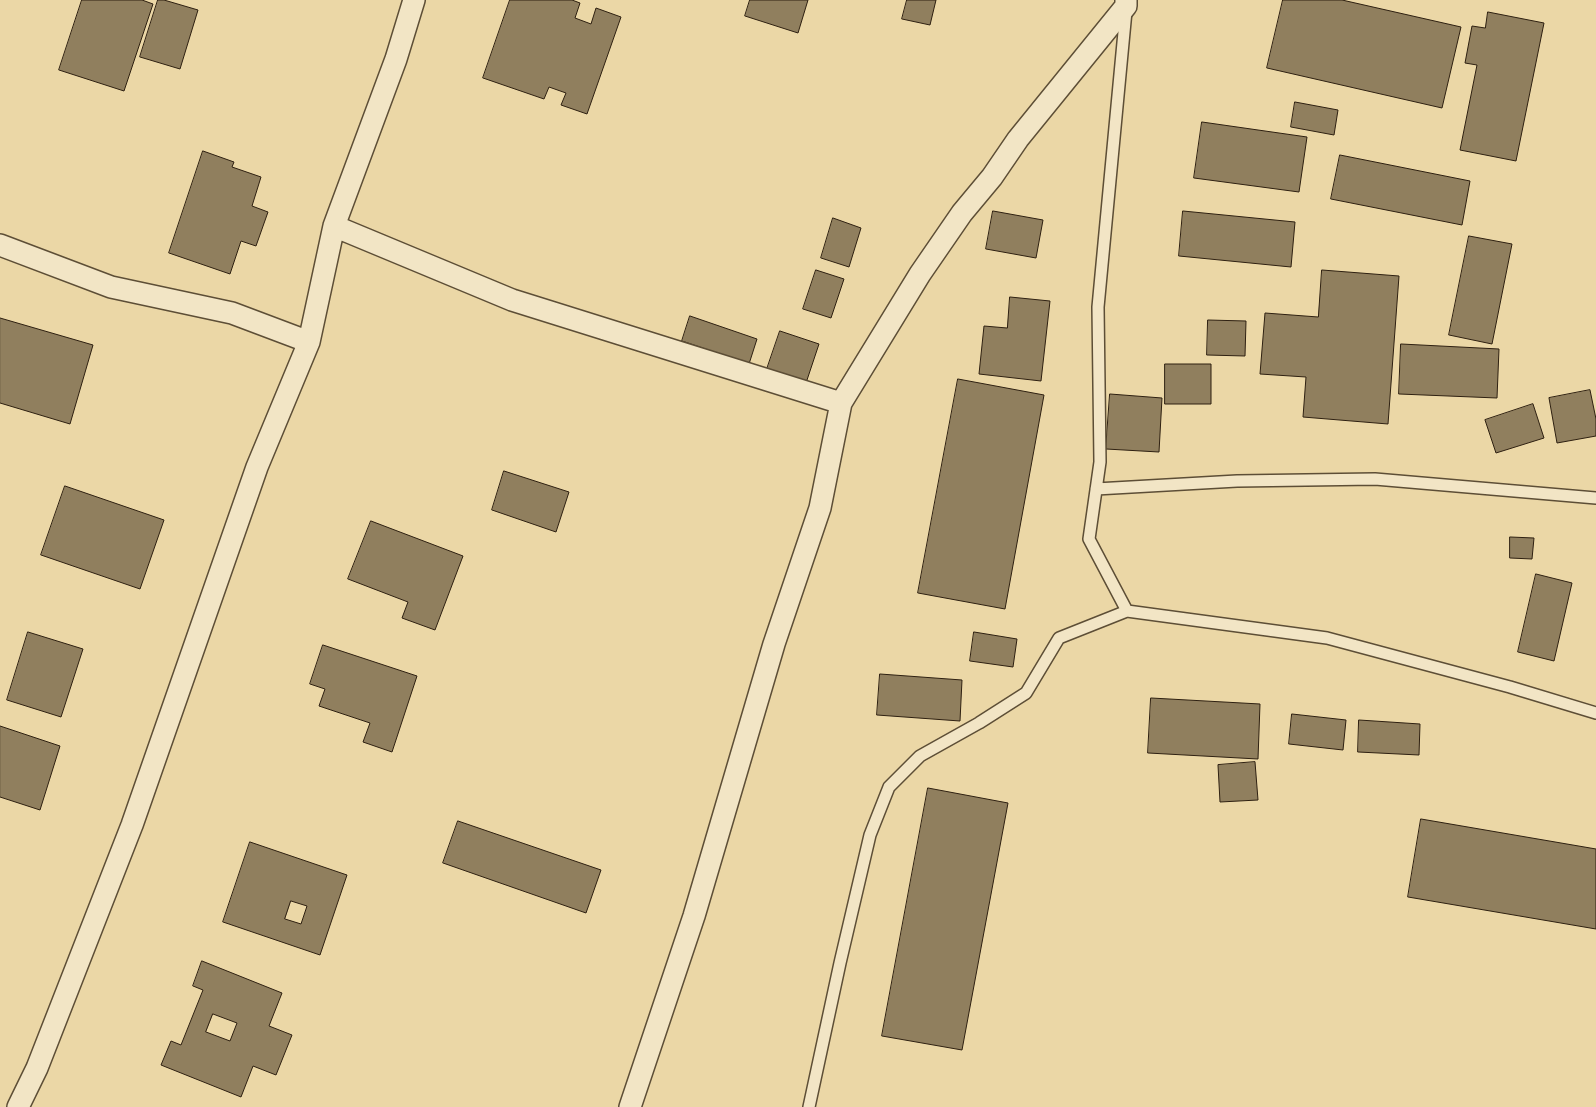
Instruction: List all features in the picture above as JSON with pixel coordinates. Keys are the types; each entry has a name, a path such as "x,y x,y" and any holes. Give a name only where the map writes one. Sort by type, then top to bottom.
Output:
{"street":[{"path":"18,1107 37,1068 132,825 257,467 309,342 334,226 396,59 414,0"},
{"path":"630,1107 694,916 774,644 820,508 841,403 920,274 962,212 992,177 1024,131 1126,3"},
{"path":"334,226 512,300 841,403"},
{"path":"0,245 111,287 232,313 309,342"}],"lane":[{"path":"1126,3 1098,306 1100,462 1088,539 1127,611"},
{"path":"1096,489 1237,481 1375,479 1596,498"},
{"path":"809,1107 870,835 889,787 920,756 980,723 1026,693 1059,638 1127,611 1327,638 1510,687 1596,713"}],"building":[{"path":"82,0 142,0 153,4 124,91 59,70"},
{"path":"158,0 198,10 180,69 140,57"},
{"path":"510,0 572,0 580,3 575,18 591,24 596,8 621,17 587,114 561,105 566,93 549,87 544,99 483,78"},
{"path":"750,0 808,0 798,33 745,16"},
{"path":"907,0 936,0 930,25 902,19"},
{"path":"1283,0 1342,0 1461,27 1442,108 1267,68"},
{"path":"1488,12 1544,23 1516,161 1460,150 1477,65 1465,63 1472,26 1485,28"},
{"path":"1295,102 1338,110 1334,135 1291,127"},
{"path":"1202,122 1307,137 1299,192 1194,178"},
{"path":"203,151 234,162 232,167 261,177 252,206 268,212 256,246 241,241 230,274 169,253"},
{"path":"1340,155 1470,181 1462,225 1331,199"},
{"path":"993,211 1043,220 1036,258 986,249"},
{"path":"1183,211 1295,222 1291,267 1179,256"},
{"path":"833,218 861,228 849,267 821,258"},
{"path":"1469,236 1512,244 1492,344 1449,335"},
{"path":"816,270 844,279 831,318 803,309"},
{"path":"1322,270 1399,276 1388,424 1303,417 1306,377 1260,374 1265,313 1318,317"},
{"path":"1010,297 1050,301 1041,381 979,374 984,326 1007,328"},
{"path":"690,316 757,339 749,364 682,341"},
{"path":"0,318 93,345 70,424 0,403"},
{"path":"1208,320 1246,321 1245,356 1207,355"},
{"path":"780,331 819,344 806,383 767,369"},
{"path":"1401,344 1499,349 1497,398 1399,394"},
{"path":"1165,364 1211,364 1211,404 1165,404"},
{"path":"958,379 1044,395 1005,609 918,593"},
{"path":"1590,390 1596,419 1596,436 1557,443 1549,398"},
{"path":"1110,394 1162,398 1159,452 1106,449"},
{"path":"1533,404 1544,438 1496,453 1485,420"},
{"path":"504,471 569,492 556,532 492,510"},
{"path":"65,486 164,520 140,589 41,555"},
{"path":"371,521 463,556 435,630 402,618 408,602 348,579"},
{"path":"1510,537 1534,538 1532,559 1510,558"},
{"path":"1536,574 1572,583 1554,661 1518,652"},
{"path":"28,632 83,649 61,717 7,700"},
{"path":"974,632 1017,639 1013,667 970,661"},
{"path":"323,645 417,676 392,752 363,742 370,723 319,706 325,689 310,684"},
{"path":"880,674 962,680 960,721 877,715"},
{"path":"1151,698 1260,704 1258,759 1148,753"},
{"path":"1292,714 1346,720 1343,750 1289,744"},
{"path":"1359,720 1420,724 1419,755 1358,752"},
{"path":"0,726 60,746 40,810 0,797"},
{"path":"1255,762 1258,800 1220,802 1218,765"},
{"path":"928,788 1008,803 962,1050 882,1036"},
{"path":"1421,819 1596,849 1596,929 1408,897"},
{"path":"458,821 601,870 586,913 443,863"},
{"path":"250,842 347,875 320,955 223,922","holes":["291,901 307,906 301,924 285,919"]},
{"path":"202,961 282,993 269,1026 292,1035 276,1075 253,1066 241,1097 161,1065 171,1041 181,1045 203,990 193,986","holes":["213,1014 237,1023 230,1041 206,1032"]}]}
